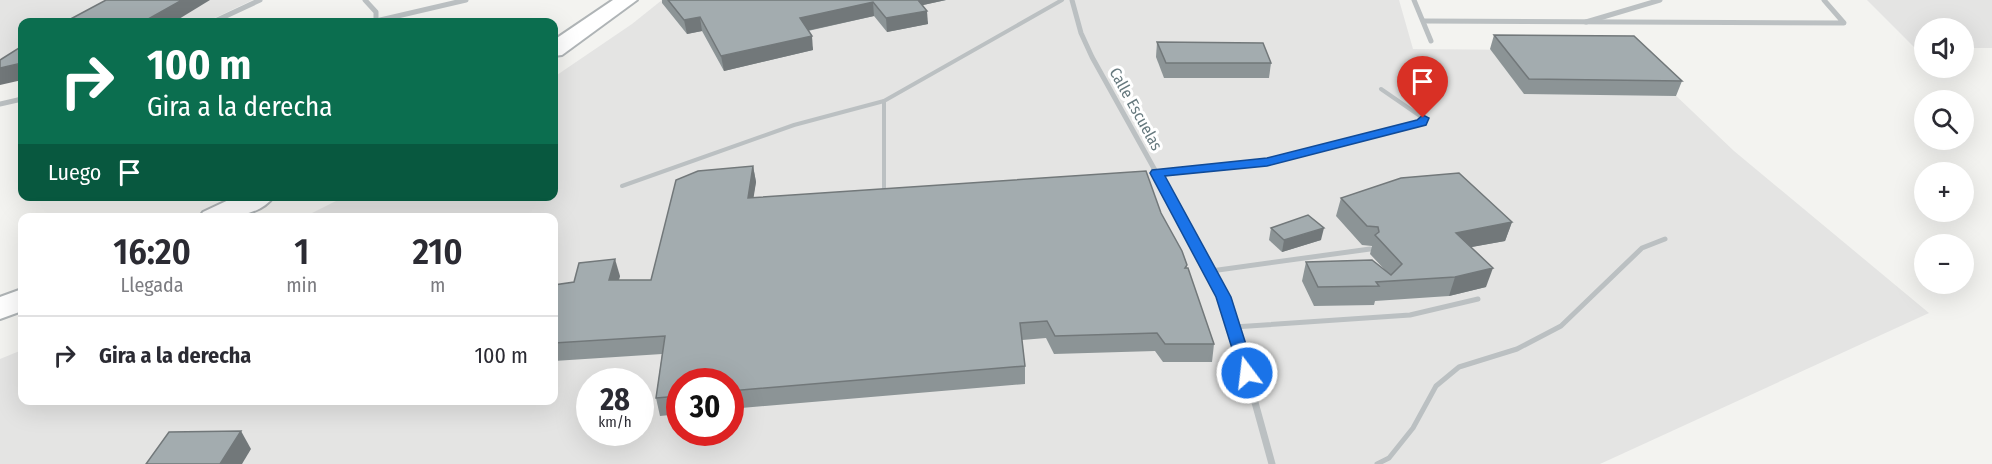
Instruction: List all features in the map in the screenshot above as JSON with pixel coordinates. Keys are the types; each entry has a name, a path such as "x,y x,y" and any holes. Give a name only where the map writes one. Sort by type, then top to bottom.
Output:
{"main road":[{"path":"558,47 610,0"},
{"path":"558,37 627,0"},
{"path":"224,213 250,201"},
{"path":"0,309 18,301"}],"street":[{"path":"222,18 260,0"},
{"path":"365,0 376,12 376,18"},
{"path":"389,18 466,0"},
{"name":"Calle Escuelas","path":"1072,0 1081,33 1092,57 1211,271 1234,327 1272,464"},
{"path":"1414,0 1431,41"},
{"path":"1579,24 1660,0"},
{"path":"1424,21 1579,24 1844,23 1824,0"},
{"path":"0,104 18,100"}],"lane":[{"path":"622,186 794,125 884,101 1062,0"},
{"path":"1157,173 1267,162 1422,122 1423,118 1381,89"},
{"path":"884,101 884,193"},
{"path":"1377,464 1389,458 1413,428 1436,386 1459,367 1516,349 1561,326 1642,248 1665,239"},
{"path":"1211,271 1370,249"},
{"path":"1234,327 1410,315 1478,299"}],"shaded area":[{"path":"0,0 253,0 215,18 18,18 18,60 0,58"},
{"path":"662,0 1399,0 1413,49 1629,51 1734,151 1929,313 1600,464 0,464 0,359 18,352 18,405 558,405 558,213 312,213 336,201 558,201 558,74 632,24"},
{"path":"1867,0 1992,0 1992,48 1974,48 1974,18 1914,18 1914,47"}],"building":[{"path":"106,0 182,0 150,18 72,18"},
{"path":"668,0 918,0 927,11 886,18 873,2 800,18 812,36 721,56 700,17 684,20"},
{"path":"1494,35 1634,36 1682,81 1529,79"},
{"path":"1157,42 1263,43 1271,63 1166,63"},
{"path":"18,49 18,64 0,68 0,60"},
{"path":"753,166 748,198 1146,171 1161,213 1182,251 1187,265 1185,268 1188,268 1214,344 1165,344 1157,333 1055,336 1047,321 1020,323 1025,366 744,390 744,368 666,368 666,397 656,398 665,336 558,343 558,284 574,282 579,263 615,259 609,280 651,280 676,180 698,171"},
{"path":"1459,173 1512,222 1456,233 1493,268 1455,277 1376,282 1379,286 1318,287 1306,262 1372,260 1391,275 1402,264 1375,235 1379,232 1378,227 1367,226 1341,198 1401,178"},
{"path":"1308,215 1324,228 1284,240 1271,228"},
{"path":"241,431 220,464 146,464 169,432"}],"route":[{"path":"1247,373 1230,312 1204,256 1157,173 1267,162 1422,122 1423,118"}]}
